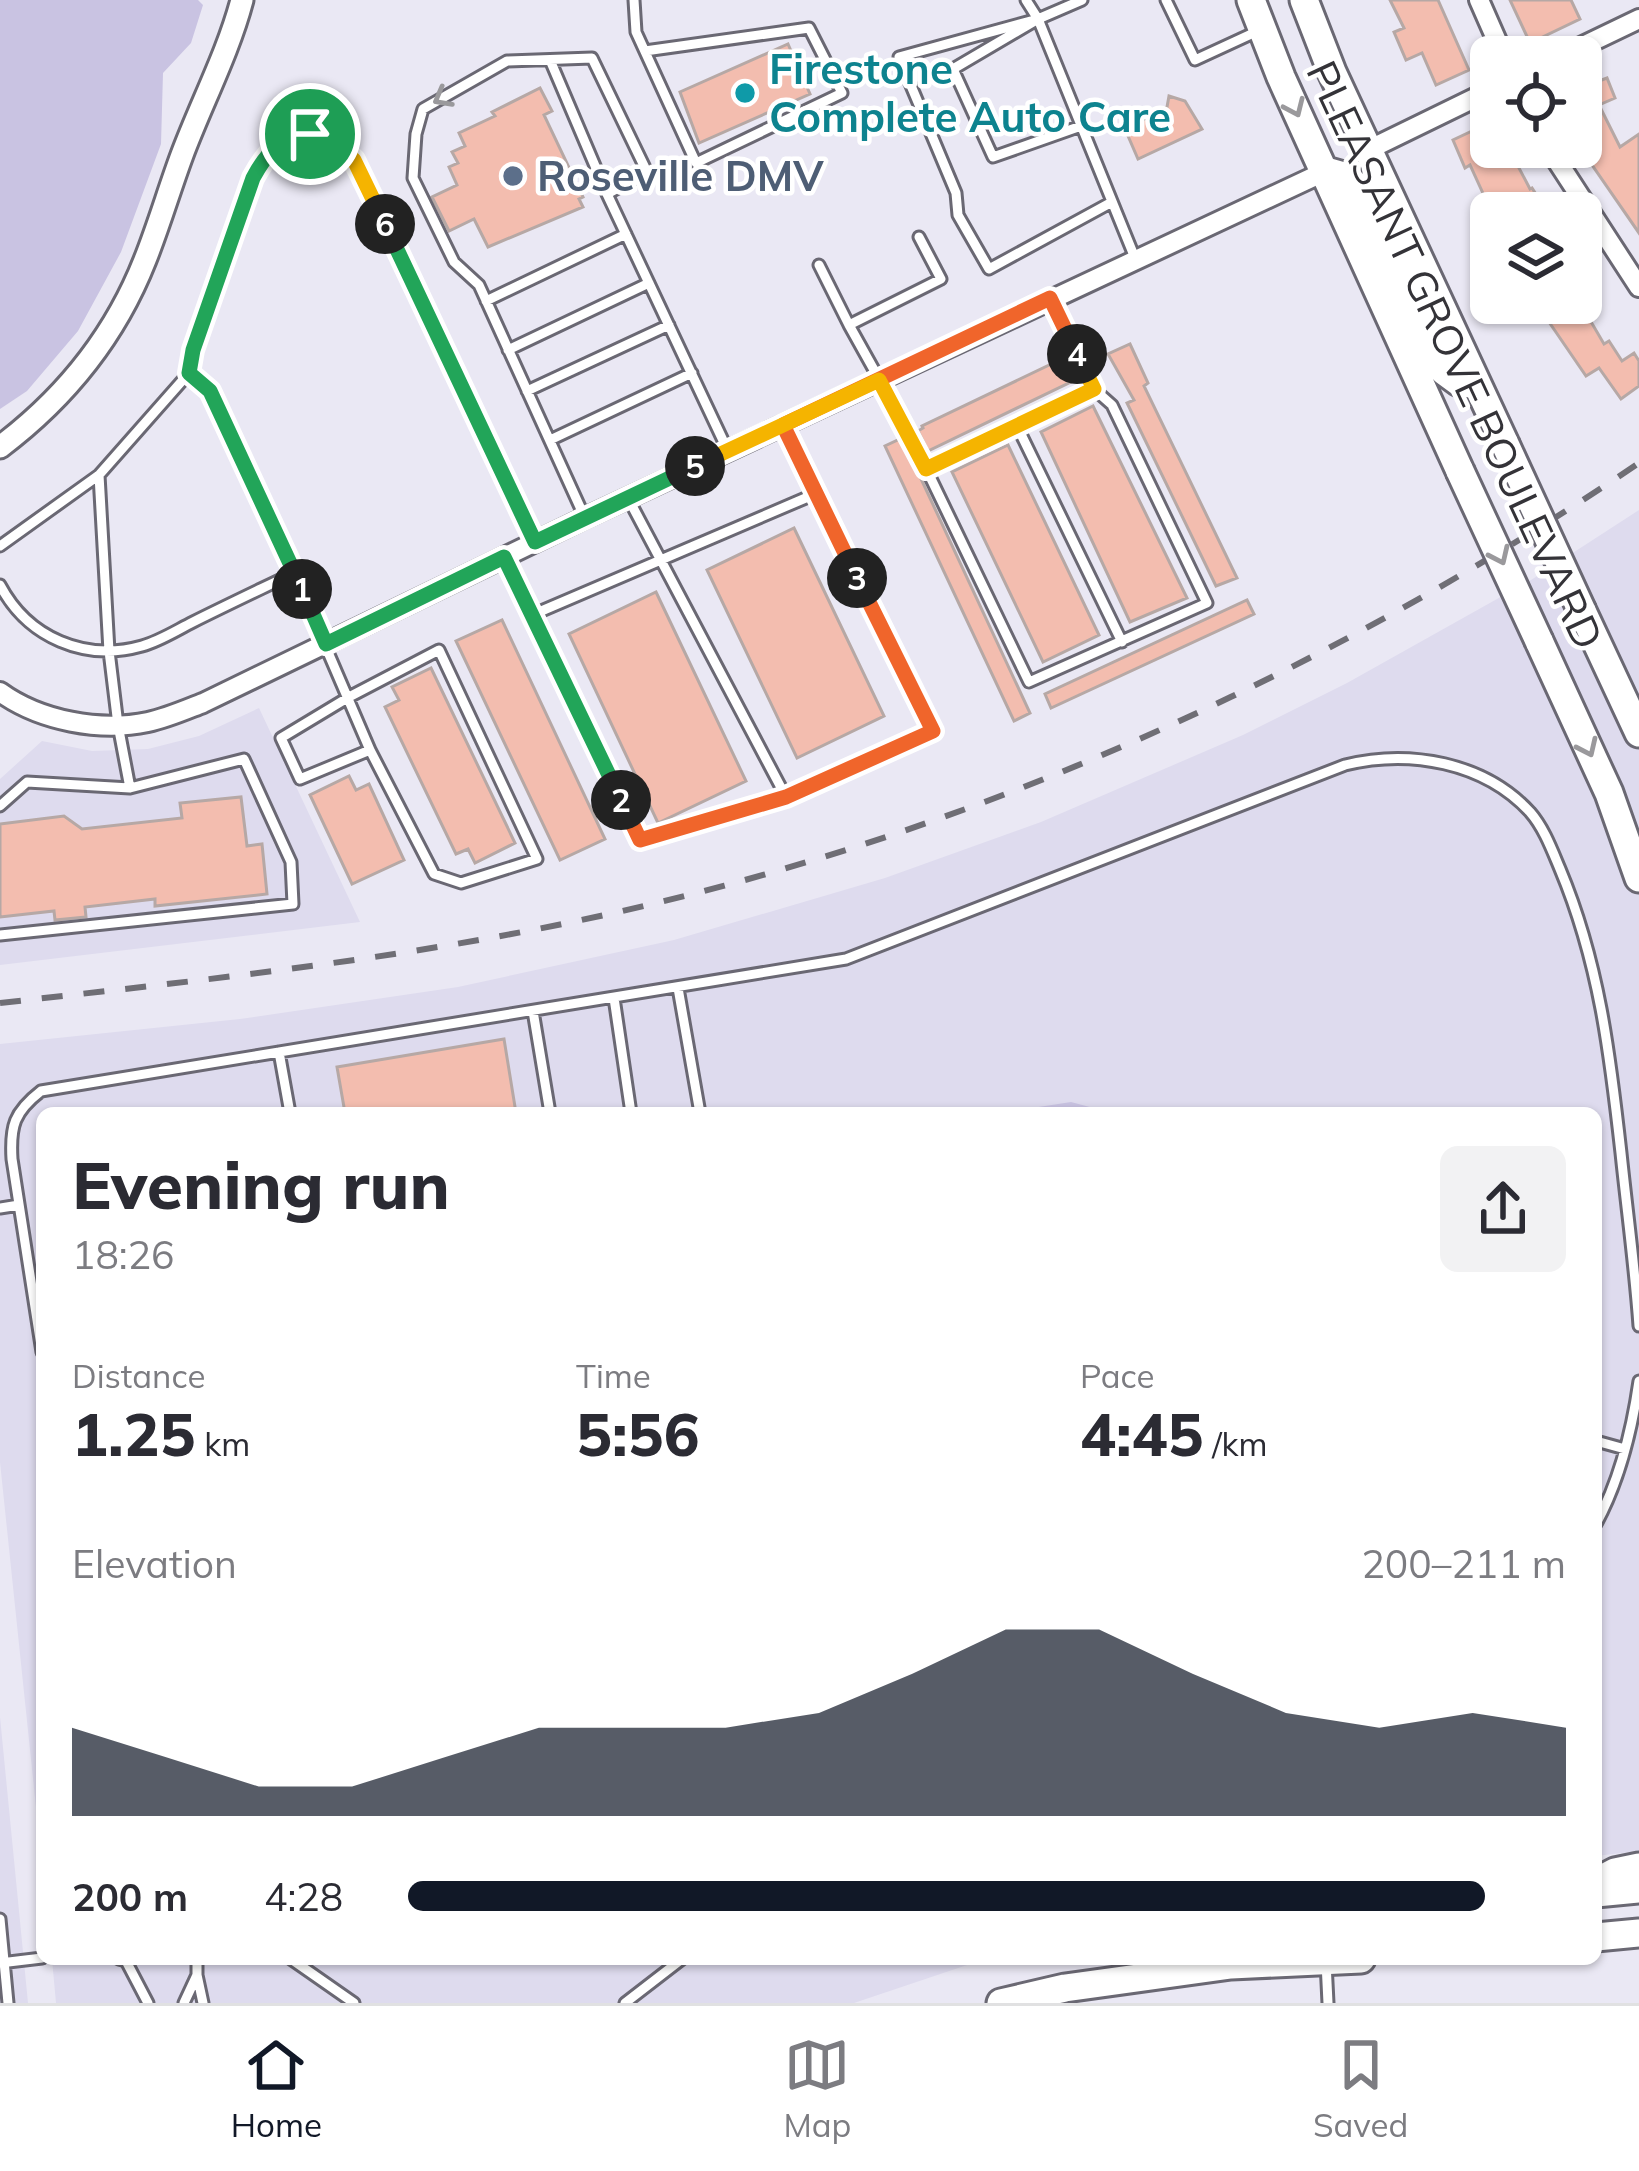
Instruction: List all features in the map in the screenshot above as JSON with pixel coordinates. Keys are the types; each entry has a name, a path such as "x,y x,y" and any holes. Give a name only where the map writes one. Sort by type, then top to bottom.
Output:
{"main road":[{"name":"PLEASANT GROVE BOULEVARD","path":"1250,0 1304,129 1609,793 1639,878"},
{"name":"PLEASANT GROVE BOULEVARD","path":"1304,0 1332,72 1639,733"},
{"path":"1325,171 1353,183 1444,371 1459,382 1476,385"},
{"path":"1602,1879 1639,1867"},
{"path":"1602,1892 1639,1889"},
{"path":"1602,1936 1639,1933"},
{"path":"1065,1988 1120,1965"},
{"path":"1001,2003 1065,1988 1231,1965"}],"street":[{"path":"0,447 72,383 113,327 144,262 242,0"},
{"path":"1479,0 1495,36"},
{"path":"1602,37 1639,20"},
{"path":"1368,150 1470,100"},
{"path":"1562,168 1639,287"},
{"path":"0,692 54,716 96,725 148,722 188,708 1325,171"}],"lane":[{"path":"634,0 636,32 696,163 842,93 809,28 645,51"},
{"path":"1026,0 1136,258"},
{"path":"1081,125 993,158 952,69 1038,19 1082,0"},
{"path":"1166,0 1195,60 1261,29"},
{"path":"1038,19 898,57 956,194 958,215 988,269 1112,202"},
{"path":"585,518 478,285 454,262 413,178 423,109 508,61 592,58 647,172 607,194"},
{"path":"550,60 607,194 728,451"},
{"path":"0,546 99,475 189,373 193,350 260,164 280,142 310,134 340,146 354,160 535,542"},
{"path":"486,301 626,235"},
{"path":"849,325 941,279 919,237"},
{"path":"819,266 926,469 1029,682 1207,603 1112,405 1094,389 1050,298"},
{"path":"508,350 649,283"},
{"path":"527,391 669,325"},
{"path":"189,373 210,391 295,573 350,697 370,749 434,874 461,883 537,860 439,650 350,697 280,738 300,779 370,749"},
{"path":"550,440 692,373"},
{"path":"926,469 1094,389"},
{"path":"504,557 640,840 786,797 933,731 783,425"},
{"path":"1017,425 1122,642"},
{"path":"99,475 109,651 130,788"},
{"path":"532,615 815,494"},
{"path":"628,498 786,797"},
{"path":"0,585 22,617 42,633 64,645 109,651 144,646 295,573"},
{"path":"36,1314 10,1134 16,1117 40,1091 846,959 1345,765 1402,756 1461,769 1510,795 1533,814 1549,843 1586,940 1607,1036 1639,1326"},
{"path":"0,806 27,782 130,788 244,759 291,862 293,904 0,935"},
{"path":"678,988 699,1107"},
{"path":"614,998 631,1107"},
{"path":"533,1011 549,1107"},
{"path":"279,1052 289,1107"},
{"path":"0,1208 19,1205"},
{"path":"1602,1510 1625,1450 1639,1381"},
{"path":"1602,1443 1625,1450"},
{"path":"0,1922 8,2003"},
{"path":"2,1962 36,1959"},
{"path":"128,1965 148,2003"},
{"path":"197,1965 203,2003"},
{"path":"301,1965 354,2003"},
{"path":"625,2003 674,1965"},
{"path":"1326,1965 1328,2003"},
{"path":"184,2003 197,1975"}],"shaded area":[{"path":"0,0 198,0 203,5 191,43 163,73 161,144 121,252 78,331 27,391 0,409"},
{"path":"1639,510 1639,1851 1602,1855 1602,1107 36,1107 36,1807 0,1462 0,1044 240,1019 458,987 674,940 885,878 1041,822 1243,735 1531,580"},
{"path":"259,708 360,922 0,965 0,779 42,741 92,751 148,749 199,736"},
{"path":"1071,1102 1090,1107 1039,1107"},
{"path":"0,1717 28,2003 0,2003"},
{"path":"53,1965 967,1965 854,2003 56,2003"}],"building":[{"path":"1390,0 1438,0 1469,70 1436,85 1422,53 1406,60 1394,32 1404,28"},
{"path":"1510,0 1571,0 1580,19 1545,36 1527,36"},
{"name":"Firestone Complete Auto Care","path":"788,44 810,94 699,143 680,92"},
{"path":"1607,78 1615,98 1602,104 1602,80"},
{"name":"Roseville DMV","path":"540,88 552,111 544,115 583,197 579,199 583,207 488,247 474,219 449,231 432,197 457,185 449,167 458,163 452,152 465,146 459,133"},
{"path":"1169,96 1185,101 1202,129 1138,159 1125,129 1135,115 1143,120 1167,107"},
{"path":"1602,111 1620,147 1639,134 1639,233 1594,168 1602,168"},
{"path":"1470,132 1470,165 1465,168 1453,140"},
{"path":"1471,168 1519,168 1535,192 1482,192"},
{"path":"1550,324 1592,324 1622,361 1634,353 1639,361 1639,386 1621,399 1599,368 1586,376"},
{"path":"1130,344 1148,383 1144,386 1237,578 1216,586 1127,403 1134,400 1108,354"},
{"path":"1066,357 1077,379 928,451 918,431 922,426"},
{"path":"1093,406 1187,598 1130,622 1041,432"},
{"path":"902,438 1030,713 1014,721 885,446"},
{"path":"1008,445 1099,635 1043,662 952,472"},
{"path":"794,528 884,716 797,758 707,570"},
{"path":"656,592 746,781 658,823 569,634"},
{"path":"1247,600 1254,614 1051,708 1045,694"},
{"path":"502,620 605,839 560,860 456,641"},
{"path":"431,668 515,843 475,863 468,849 456,854 385,707 399,700 392,687"},
{"path":"349,776 356,790 369,784 404,860 352,884 310,795"},
{"path":"241,797 247,846 262,844 267,894 155,906 155,899 85,907 86,917 55,920 54,911 0,917 0,824 64,816 82,829 182,818 180,803"},
{"path":"504,1039 515,1107 344,1107 337,1067"}],"railway":[{"path":"0,1003 306,967 533,930 746,880 881,838 1014,791 1273,676 1398,611 1639,463"}],"place":[{"name":"Firestone Complete Auto Care","path":"745,93"},
{"name":"Roseville DMV","path":"513,176"}],"route":[{"path":"310,134 280,142 260,164 193,350 189,373 210,391 326,644 504,557 640,840 786,797 933,731 783,425 1050,298 1094,389 926,469 879,380 783,425 535,542 354,160 340,146 310,134"}]}
